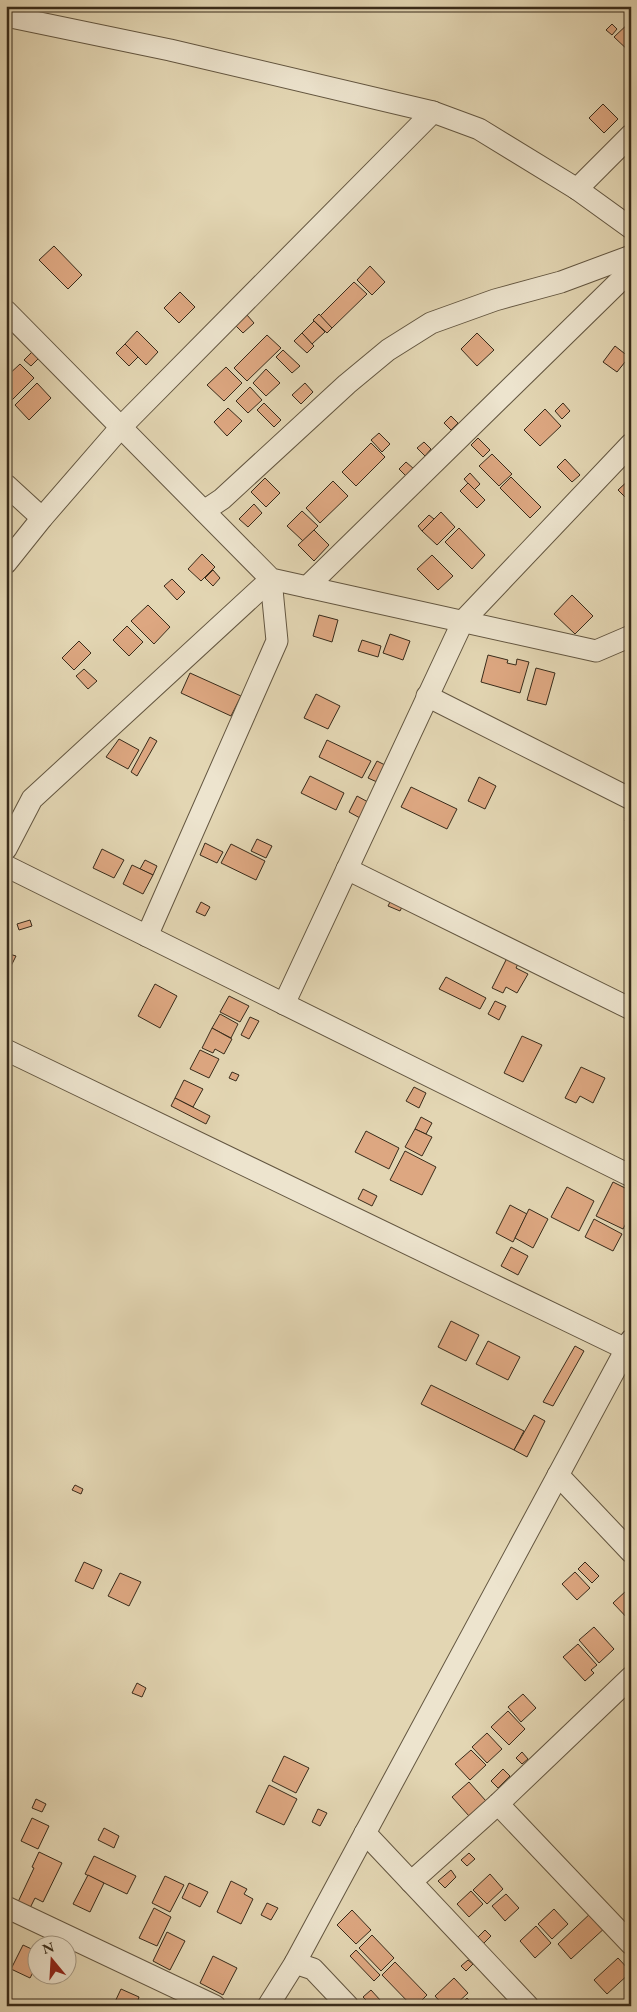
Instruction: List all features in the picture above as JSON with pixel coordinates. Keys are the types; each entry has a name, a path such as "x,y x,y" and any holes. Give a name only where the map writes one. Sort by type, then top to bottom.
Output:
{"street":[{"path":"6,16 170,50 433,112 478,130 577,189 631,228"},
{"path":"6,563 42,518 121,427 433,112"},
{"path":"577,189 631,135"},
{"path":"204,511 222,499 388,350 430,323 495,300 561,282 631,256"},
{"path":"307,587 631,270"},
{"path":"6,311 271,579 596,651 631,636"},
{"path":"284,1004 426,696 463,621 631,444"},
{"path":"6,485 42,518"},
{"path":"6,849 32,799 271,579"},
{"path":"147,936 277,641 271,579"},
{"path":"426,696 631,799"},
{"path":"6,866 631,1176"},
{"path":"347,869 631,1009"},
{"path":"6,1050 626,1358 558,1475 295,1963 268,2006"},
{"path":"558,1475 631,1552"},
{"path":"411,1882 498,1804 631,1677"},
{"path":"498,1804 631,1944"},
{"path":"365,1833 528,2006"},
{"path":"6,1907 215,2006"},
{"path":"295,1963 313,1969 348,2006"}],"building":[{"path":"631,21 631,53 614,37"},
{"path":"612,24 617,29 612,35 606,30"},
{"path":"603,104 618,119 604,133 589,118"},
{"path":"54,246 82,275 68,289 39,260"},
{"path":"370,266 385,282 372,295 357,280"},
{"path":"354,282 367,294 332,328 320,316"},
{"path":"180,292 195,307 179,323 164,308"},
{"path":"319,314 332,328 327,333 313,320"},
{"path":"247,315 254,323 243,333 236,326"},
{"path":"314,321 325,332 312,344 302,333"},
{"path":"137,331 158,352 146,365 125,344"},
{"path":"302,333 314,346 307,353 294,341"},
{"path":"477,333 494,350 477,366 461,349"},
{"path":"267,335 281,348 247,381 234,368"},
{"path":"125,344 138,357 129,366 116,353"},
{"path":"615,346 629,357 617,372 603,362"},
{"path":"283,350 300,366 292,373 276,357"},
{"path":"33,351 39,358 31,366 24,360"},
{"path":"20,364 34,378 12,400 6,394 6,377"},
{"path":"226,367 242,383 224,401 207,385"},
{"path":"266,369 280,383 266,396 253,383"},
{"path":"37,383 51,398 29,420 15,405"},
{"path":"305,383 313,392 301,404 292,395"},
{"path":"250,387 262,400 248,413 236,401"},
{"path":"264,403 281,420 274,427 257,410"},
{"path":"563,403 570,411 562,419 555,411"},
{"path":"228,408 242,421 227,436 214,422"},
{"path":"545,409 561,426 540,446 524,430"},
{"path":"451,416 458,423 451,430 444,423"},
{"path":"379,433 390,444 382,452 371,440"},
{"path":"478,438 490,450 483,457 471,445"},
{"path":"424,442 431,449 425,456 417,448"},
{"path":"371,443 385,457 356,486 342,472"},
{"path":"492,454 512,474 499,486 479,466"},
{"path":"565,459 580,475 572,482 557,467"},
{"path":"406,462 414,469 406,476 399,469"},
{"path":"470,473 480,484 474,490 464,479"},
{"path":"511,477 541,507 530,518 500,488"},
{"path":"265,478 280,493 266,507 251,492"},
{"path":"631,478 631,503 618,490"},
{"path":"333,481 348,496 320,523 306,508"},
{"path":"468,483 485,500 477,508 460,491"},
{"path":"254,504 262,513 248,527 239,519"},
{"path":"302,511 318,526 303,541 287,526"},
{"path":"441,512 455,527 437,545 422,531"},
{"path":"429,515 434,519 422,531 418,526"},
{"path":"459,528 485,555 472,569 445,542"},
{"path":"314,530 329,545 314,561 298,545"},
{"path":"202,554 215,567 201,581 188,569"},
{"path":"432,555 453,576 438,590 417,569"},
{"path":"213,570 220,578 213,586 205,578"},
{"path":"172,579 185,592 177,600 164,586"},
{"path":"572,595 593,616 575,634 554,614"},
{"path":"148,605 170,627 154,644 131,621"},
{"path":"319,615 338,620 332,642 313,636"},
{"path":"127,626 143,642 129,656 113,640"},
{"path":"390,634 410,641 403,660 383,653"},
{"path":"362,640 381,646 378,657 358,651"},
{"path":"79,641 91,653 74,670 62,658"},
{"path":"488,655 508,660 507,663 516,665 517,659 529,662 520,693 481,682"},
{"path":"536,668 555,673 546,705 527,700"},
{"path":"84,669 97,681 88,689 76,676"},
{"path":"190,673 241,696 231,716 181,693"},
{"path":"316,694 340,706 328,729 304,718"},
{"path":"150,737 157,741 137,776 131,772"},
{"path":"119,739 139,750 128,769 106,757"},
{"path":"327,740 371,761 362,778 319,757"},
{"path":"377,761 385,765 377,782 368,778"},
{"path":"310,776 344,793 336,810 301,793"},
{"path":"479,777 496,786 485,809 468,801"},
{"path":"411,787 457,809 447,829 401,807"},
{"path":"357,796 368,802 360,818 349,812"},
{"path":"631,810 631,824 625,821"},
{"path":"257,839 272,846 266,858 251,851"},
{"path":"205,843 223,852 217,863 200,855"},
{"path":"231,844 265,861 256,880 221,863"},
{"path":"102,849 124,860 114,878 93,868"},
{"path":"145,860 157,866 153,875 140,869"},
{"path":"132,865 153,875 143,894 123,884"},
{"path":"391,900 403,905 400,911 388,906"},
{"path":"201,902 210,907 205,916 196,912"},
{"path":"6,918 11,932 6,933"},
{"path":"30,920 32,926 19,930 17,924"},
{"path":"6,953 16,956 6,976"},
{"path":"507,958 518,964 516,968 528,974 517,993 506,987 503,993 492,988"},
{"path":"446,977 486,998 480,1009 439,989"},
{"path":"155,984 177,996 160,1028 138,1016"},
{"path":"229,996 249,1006 240,1022 220,1012"},
{"path":"495,1001 506,1006 499,1020 488,1014"},
{"path":"220,1014 238,1024 231,1038 212,1028"},
{"path":"250,1017 259,1021 249,1039 241,1035"},
{"path":"212,1028 232,1039 224,1054 215,1049 213,1053 202,1048"},
{"path":"522,1036 542,1045 523,1082 504,1073"},
{"path":"200,1050 219,1059 209,1078 190,1069"},
{"path":"581,1067 605,1078 593,1103 580,1096 576,1103 565,1098"},
{"path":"232,1072 239,1075 236,1081 229,1078"},
{"path":"184,1080 203,1089 193,1107 175,1098"},
{"path":"414,1087 426,1093 419,1108 406,1101"},
{"path":"175,1098 210,1116 206,1124 171,1106"},
{"path":"421,1117 432,1123 426,1134 415,1129"},
{"path":"415,1129 432,1137 422,1156 405,1147"},
{"path":"366,1131 399,1148 389,1169 355,1152"},
{"path":"405,1151 436,1167 422,1195 390,1180"},
{"path":"613,1182 631,1191 631,1214 623,1229 596,1216"},
{"path":"567,1187 594,1201 579,1231 551,1217"},
{"path":"363,1189 377,1196 372,1206 358,1199"},
{"path":"510,1205 527,1214 513,1242 496,1233"},
{"path":"529,1209 548,1219 533,1248 515,1238"},
{"path":"594,1219 622,1234 613,1251 585,1237"},
{"path":"511,1247 528,1256 518,1275 501,1266"},
{"path":"451,1321 479,1335 466,1361 438,1347"},
{"path":"488,1341 520,1357 508,1380 476,1364"},
{"path":"575,1346 584,1351 553,1406 543,1402"},
{"path":"431,1385 524,1431 514,1450 421,1404"},
{"path":"534,1415 545,1421 527,1457 514,1450"},
{"path":"75,1485 83,1489 81,1494 72,1490"},
{"path":"84,1562 102,1570 93,1589 75,1581"},
{"path":"585,1562 599,1576 592,1583 578,1569"},
{"path":"575,1572 590,1588 577,1600 562,1584"},
{"path":"120,1573 141,1582 129,1606 108,1596"},
{"path":"627,1590 631,1594 631,1622 613,1603"},
{"path":"594,1627 614,1649 599,1663 579,1640"},
{"path":"578,1644 597,1665 591,1670 594,1673 585,1681 563,1657"},
{"path":"137,1683 146,1688 142,1697 132,1693"},
{"path":"523,1694 536,1708 521,1722 508,1707"},
{"path":"508,1711 525,1729 509,1745 491,1727"},
{"path":"487,1733 502,1749 487,1763 472,1747"},
{"path":"471,1750 486,1765 470,1780 455,1764"},
{"path":"522,1752 528,1759 522,1764 516,1758"},
{"path":"284,1756 309,1768 296,1793 272,1781"},
{"path":"503,1769 510,1776 498,1788 491,1781"},
{"path":"469,1782 486,1801 469,1816 452,1797"},
{"path":"269,1785 297,1799 284,1825 256,1812"},
{"path":"36,1799 46,1804 42,1812 32,1808"},
{"path":"318,1809 327,1813 320,1826 312,1822"},
{"path":"32,1818 49,1826 38,1849 21,1841"},
{"path":"104,1828 119,1836 114,1848 98,1840"},
{"path":"39,1852 62,1863 43,1902 35,1898 30,1908 18,1902 34,1868 32,1867"},
{"path":"469,1853 475,1859 467,1866 461,1860"},
{"path":"94,1856 136,1876 127,1894 85,1874"},
{"path":"451,1870 456,1877 445,1888 438,1881"},
{"path":"490,1874 503,1889 487,1904 473,1890"},
{"path":"88,1875 104,1883 90,1912 73,1904"},
{"path":"165,1876 184,1885 170,1912 152,1903"},
{"path":"231,1881 247,1889 244,1894 253,1899 241,1924 217,1912"},
{"path":"189,1883 208,1892 200,1907 182,1898"},
{"path":"471,1891 483,1904 469,1917 457,1904"},
{"path":"506,1894 519,1908 505,1921 492,1906"},
{"path":"267,1903 278,1908 271,1920 261,1915"},
{"path":"154,1908 171,1917 157,1946 139,1938"},
{"path":"554,1909 568,1924 552,1939 538,1924"},
{"path":"352,1910 371,1930 356,1944 337,1925"},
{"path":"593,1911 607,1926 571,1959 558,1944"},
{"path":"536,1926 551,1943 535,1958 520,1941"},
{"path":"485,1930 491,1936 481,1946 475,1940"},
{"path":"167,1932 185,1941 170,1970 153,1961"},
{"path":"372,1935 394,1958 381,1971 359,1948"},
{"path":"23,1945 28,1947 28,1977 11,1969"},
{"path":"356,1950 380,1975 374,1981 350,1956"},
{"path":"213,1956 237,1968 223,1995 200,1983"},
{"path":"618,1958 631,1972 607,1994 594,1980"},
{"path":"468,1960 473,1964 466,1971 461,1966"},
{"path":"395,1962 427,1995 416,2006 412,2006 382,1975"},
{"path":"454,1978 468,1993 454,2006 444,2006 435,1996"},
{"path":"121,1989 139,1997 136,2006 113,2006"},
{"path":"371,1990 381,2001 376,2006 372,2006 363,1997"},
{"path":"467,1998 474,2006 460,2006"},
{"path":"607,2000 612,2006 601,2006"}]}
